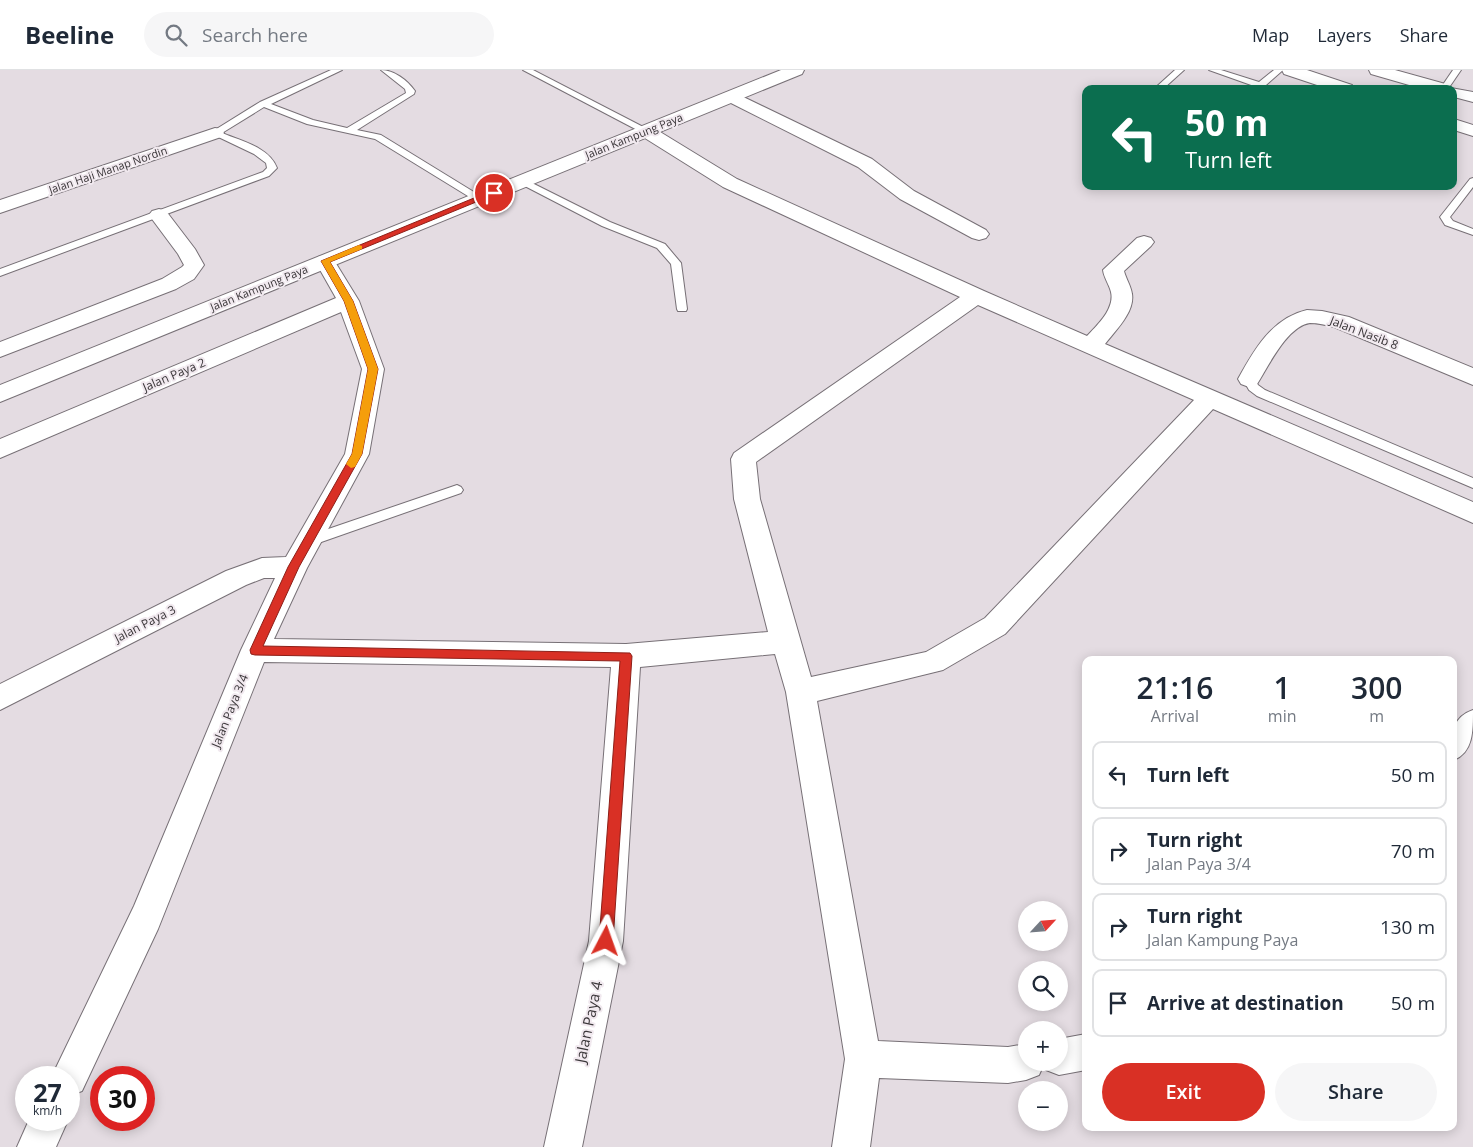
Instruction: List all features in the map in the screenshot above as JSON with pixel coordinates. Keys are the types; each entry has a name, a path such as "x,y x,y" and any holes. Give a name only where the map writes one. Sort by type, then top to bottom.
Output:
{"street":[{"name":"Jalan Kampung Paya","path":"0,394 796,70"},
{"path":"1290,70 1334,85"},
{"path":"1377,70 1429,85"},
{"path":"1457,93 1473,97"},
{"path":"733,97 865,163 906,195 979,234"},
{"path":"1457,125 1473,131"},
{"path":"646,131 730,183 976,296 1473,513"},
{"name":"Jalan Haji Manap Nordin","path":"0,207 215,134"},
{"path":"0,350 168,284 191,271 194,265 188,253 158,215"},
{"path":"1091,346 1116,315 1122,304 1122,295 1114,279 1113,270 1144,242"},
{"name":"Jalan Paya 3/4","path":"75,1066 146,917 255,650 300,555 357,454 373,369 348,301 325,261"},
{"path":"851,1147 863,1059 801,692 785,642 747,499 743,459 976,296"},
{"name":"Jalan Paya 2","path":"0,449 348,301"},
{"name":"Jalan Nasib 8","path":"1249,380 1258,362 1285,328 1302,318 1320,316 1341,322 1473,377"},
{"path":"801,692 933,662 995,626 1211,397"},
{"name":"Jalan Paya 3","path":"0,698 236,578 300,555"},
{"path":"255,650 626,656 785,642"},
{"name":"Jalan Paya 4","path":"563,1147 606,941 626,656"},
{"path":"1457,743 1473,723"},
{"path":"1068,1055 1082,1053"},
{"path":"863,1059 1008,1065 1018,1063"},
{"path":"36,1147 44,1131"}],"lane":[{"path":"215,134 264,104 338,70"},
{"path":"348,131 410,94 408,86 385,70"},
{"path":"527,70 646,131"},
{"path":"1163,85 1180,70"},
{"path":"1213,70 1253,85"},
{"path":"1260,85 1279,70"},
{"path":"1446,85 1457,70"},
{"path":"264,104 310,122 378,137 479,199"},
{"path":"0,273 266,174 272,168 272,163 264,155 215,134"},
{"path":"1473,181 1445,217 1449,222 1473,232"},
{"path":"522,182 606,224 661,246 676,263 682,310"},
{"path":"1249,380 1261,393 1473,482"},
{"path":"300,555 457,490"}],"slow traffic":[{"path":"351,464 357,454 373,369 348,301 325,261 359,247"}],"route":[{"path":"494,193 325,261 348,301 373,369 357,454 306,543 255,650 626,656 606,941"}]}
